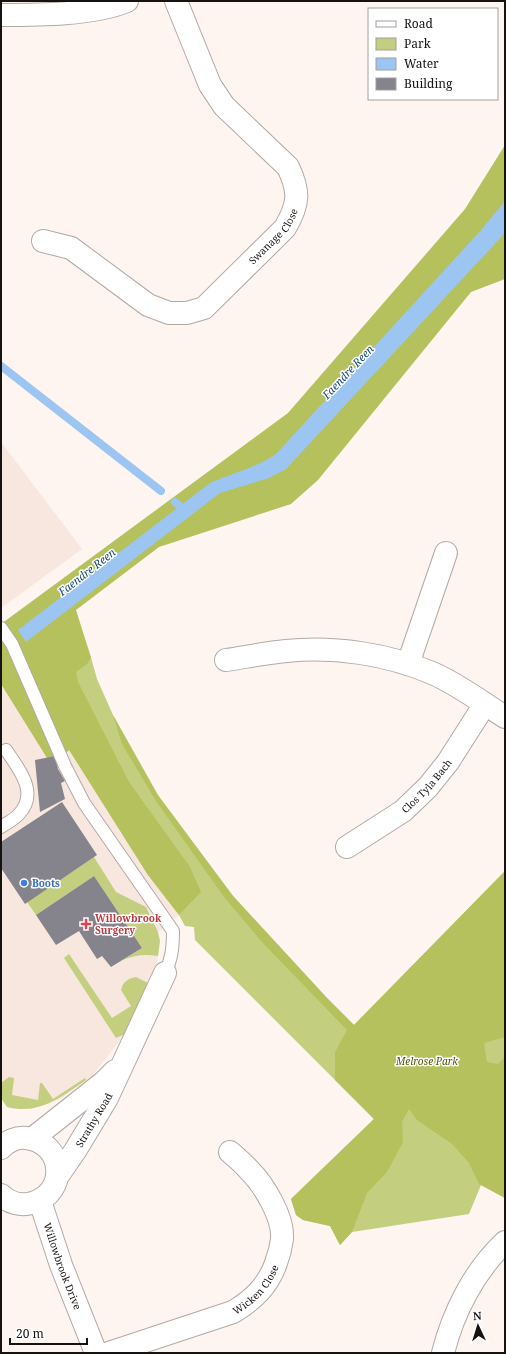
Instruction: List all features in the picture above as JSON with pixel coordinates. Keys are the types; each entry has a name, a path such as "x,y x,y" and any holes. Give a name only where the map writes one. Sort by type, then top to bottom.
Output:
{"street":[{"path":"1,15 52,14 99,9 127,1"},
{"name":"Swanage Close","path":"43,241 71,248 148,304 169,313 187,313 204,308 285,228 293,215 297,200 294,180 288,167 224,106 210,85 176,1"},
{"path":"408,664 446,553"},
{"path":"226,660 286,651 330,649 368,654 408,664 433,673 454,684 505,717"},
{"name":"Clos Tyla Bach","path":"348,847 403,811 428,787 448,762 485,704"},
{"name":"Strathy Road","path":"40,1201 48,1195 54,1187 57,1177 75,1151 88,1127 107,1098 165,973"},
{"name":"Strathy Road","path":"32,1139 104,1082 125,1060"},
{"path":"1,1148 12,1140 22,1138 42,1142 55,1158 58,1167 57,1177"},
{"name":"Wicken Close","path":"109,1353 233,1312 249,1303 272,1273 280,1252 282,1238 278,1217 265,1191 251,1172 230,1152"},
{"path":"1,1195 11,1202 21,1205 40,1201"},
{"name":"Willowbrook Drive","path":"40,1201 61,1265 96,1353"},
{"path":"443,1353 449,1329 464,1299 481,1271 505,1242"}],"lane":[{"path":"1,628 12,644 65,766 84,803 173,931 171,960 165,973"},
{"path":"1,827 19,815 25,805 28,790 22,773 6,750"}],"shaded area":[{"path":"1,442 82,549 1,608"},
{"path":"1,624 148,875 179,915 158,932 160,941 156,969 125,1034 91,1077 58,1100 31,1109 16,1109 7,1107 1,1098"}],"green space":[{"path":"505,145 505,279 471,292 318,480 291,504 159,547 76,610 91,658 87,664 76,672 78,682 129,782 190,867 201,892 179,915 148,875 69,750 65,754 47,758 1,684 1,624 288,413 465,209"},
{"name":"Melrose Park","path":"64,576 97,679 113,715 157,795 233,896 327,998 354,1025 505,871 505,1198 481,1185 469,1214 352,1232 340,1245 330,1226 303,1220 296,1215 291,1199 374,1119 195,940 194,927 185,926 179,915 148,875 69,749"},
{"path":"113,715 158,795 233,896 327,998 354,1025 505,871 505,1037 484,1043 487,1062 498,1064 505,1057 505,1198 479,1184 469,1163 452,1144 417,1120 409,1109 402,1122 403,1142 387,1172 367,1193 352,1232 340,1245 330,1226 303,1220 296,1215 291,1199 374,1119 335,1080 335,1052 347,1030 261,941 224,897 156,801 122,744"},
{"path":"94,857 116,892 146,907 158,932 160,941 158,956 140,955 123,960 142,948 94,876 36,915 27,902"},
{"path":"69,954 112,1018 131,1006 121,990 125,982 136,977 148,983 148,986 125,1034 116,1038 64,958"},
{"path":"9,1077 14,1078 12,1095 38,1100 40,1083 42,1083 53,1099 85,1078 86,1080 58,1099 49,1103 29,1109 19,1109 7,1107 1,1098 1,1083"}],"water":[{"path":"505,201 505,233 286,469 269,478 220,493 26,642 18,630 210,483 252,467 276,454 482,229"}],"building":[{"path":"55,756 58,769 65,781 61,783 65,799 40,812 35,760"},
{"path":"62,802 97,855 25,904 1,868 1,842"},
{"path":"94,876 142,948 111,967 102,956 97,959 79,931 56,945 36,915"}],"waterway":[{"name":"Faendre Reen","path":"1,366 161,491"},
{"name":"Faendre Reen","path":"175,502 185,510"}],"place":[{"name":"Boots","path":"24,883"},
{"name":"Willowbrook Surgery","path":"86,924"}]}
